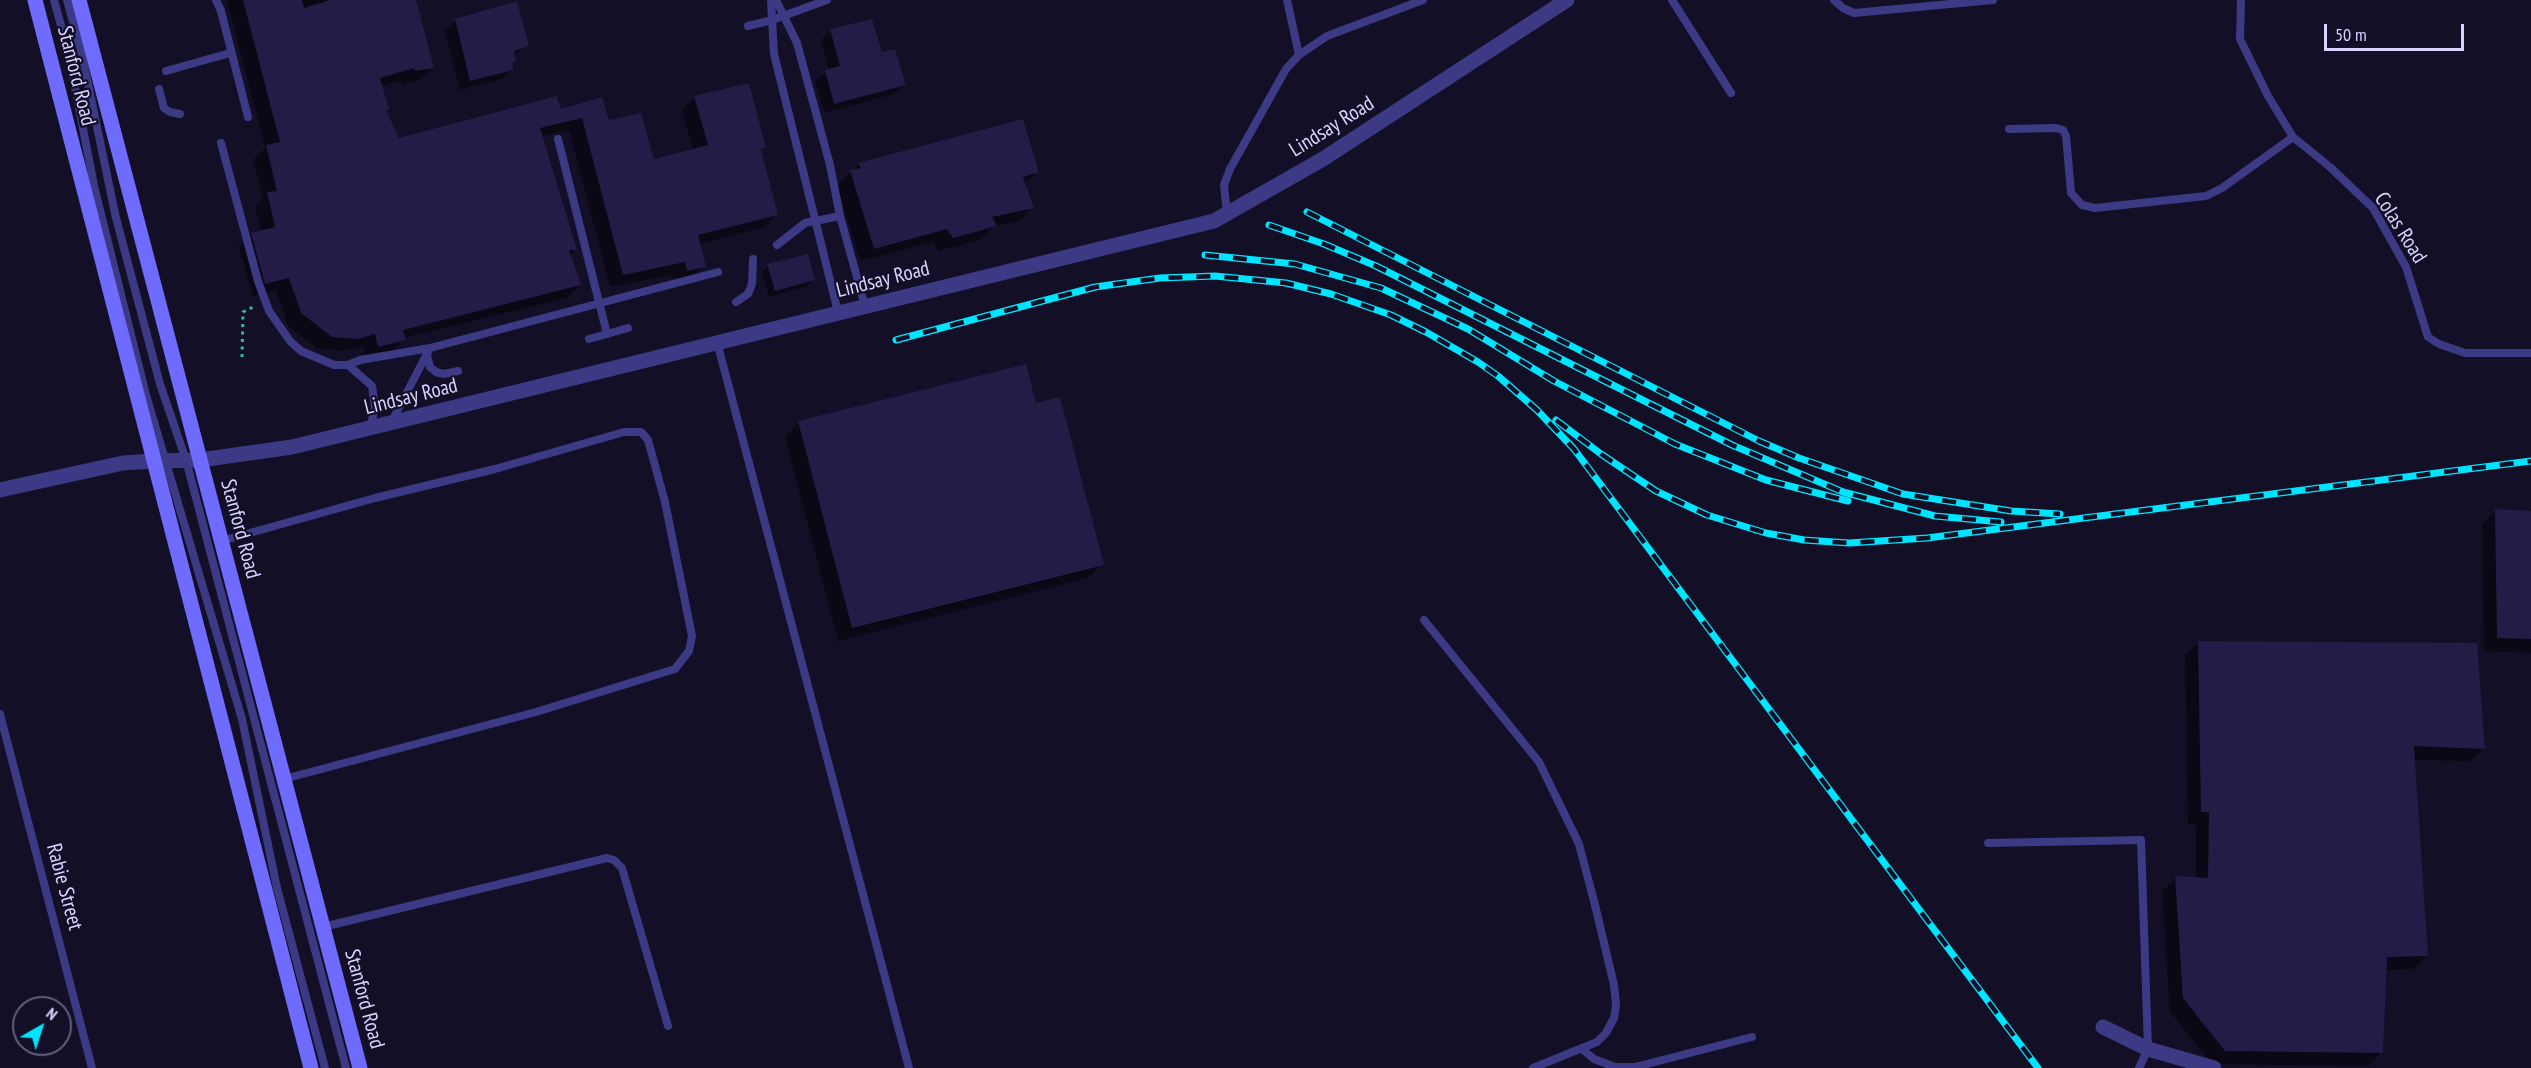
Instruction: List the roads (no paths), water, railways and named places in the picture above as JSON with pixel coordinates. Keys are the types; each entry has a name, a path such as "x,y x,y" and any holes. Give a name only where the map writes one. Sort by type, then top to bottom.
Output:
{"main road":[{"name":"Stanford Road","path":"34,0 161,462 311,1068"},
{"name":"Stanford Road","path":"79,0 193,460 221,541 360,1068"}],"street":[{"name":"Lindsay Road","path":"0,490 123,463 193,460 292,447 1214,220 1323,159 1567,0"},
{"path":"2103,1027 2148,1049 2214,1068"}],"lane":[{"path":"54,0 69,55 97,198 161,462 242,719 277,888 325,1068"},
{"path":"67,0 82,55 119,230 160,384 193,460 346,1068"},
{"path":"216,0 221,11 248,117"},
{"path":"771,0 774,54 838,312"},
{"path":"776,0 797,43 809,84 830,165 840,216 865,306"},
{"path":"748,26 772,20 827,0"},
{"path":"1287,0 1299,55"},
{"path":"1227,214 1224,185 1230,169 1286,69 1299,55 1327,36 1423,0"},
{"path":"1672,0 1731,93"},
{"path":"1834,0 1854,13 1993,0"},
{"name":"Colas Road","path":"2241,0 2240,39 2268,96 2293,137 2330,167 2373,208 2406,267 2428,337 2439,344 2465,353 2531,353"},
{"path":"166,71 230,53"},
{"path":"159,89 164,108 180,114"},
{"path":"2009,129 2056,128 2063,130 2066,136 2071,193 2082,205 2096,208 2206,196 2222,188 2293,137"},
{"path":"558,139 607,334"},
{"path":"221,143 265,301 277,324 290,341 302,351 334,365 348,365 360,360 428,351 718,272"},
{"path":"777,245 798,227 816,220 840,216"},
{"path":"736,302 748,294 753,284 753,259"},
{"path":"589,339 628,328"},
{"path":"717,342 909,1068"},
{"path":"428,351 430,367 436,372 444,374 458,371"},
{"path":"391,423 428,351"},
{"path":"348,365 372,386 375,408 370,428"},
{"path":"221,541 375,498 495,469 624,432 641,432 648,440 665,502 692,636 689,651 675,669 536,712 284,779"},
{"path":"1425,620 1539,762 1579,844 1595,905 1616,1005 1614,1018 1606,1033 1597,1042 1533,1068"},
{"name":"Rabie Street","path":"0,714 92,1068"},
{"path":"1988,843 2141,840 2148,1049 2139,1068"},
{"path":"323,927 607,858 614,860 622,868 668,1026"},
{"path":"1582,1049 1594,1059 1615,1067 1635,1066 1752,1037"}],"railway":[{"path":"1307,212 1759,441 1799,458 1903,494 2011,511 2060,514"},
{"path":"1269,225 1324,244 1376,266 1732,445 1843,492 1935,516 2001,522"},
{"path":"1205,255 1295,264 1381,288 1468,329 1554,381 1675,444 1766,480 1848,501"},
{"path":"896,340 1095,287 1160,278 1215,276 1286,283 1331,294 1391,315 1478,362 1537,410 1574,449 2038,1068"},
{"path":"1556,420 1656,491 1707,515 1766,533 1804,540 1849,543 1927,538 2531,461"}]}
